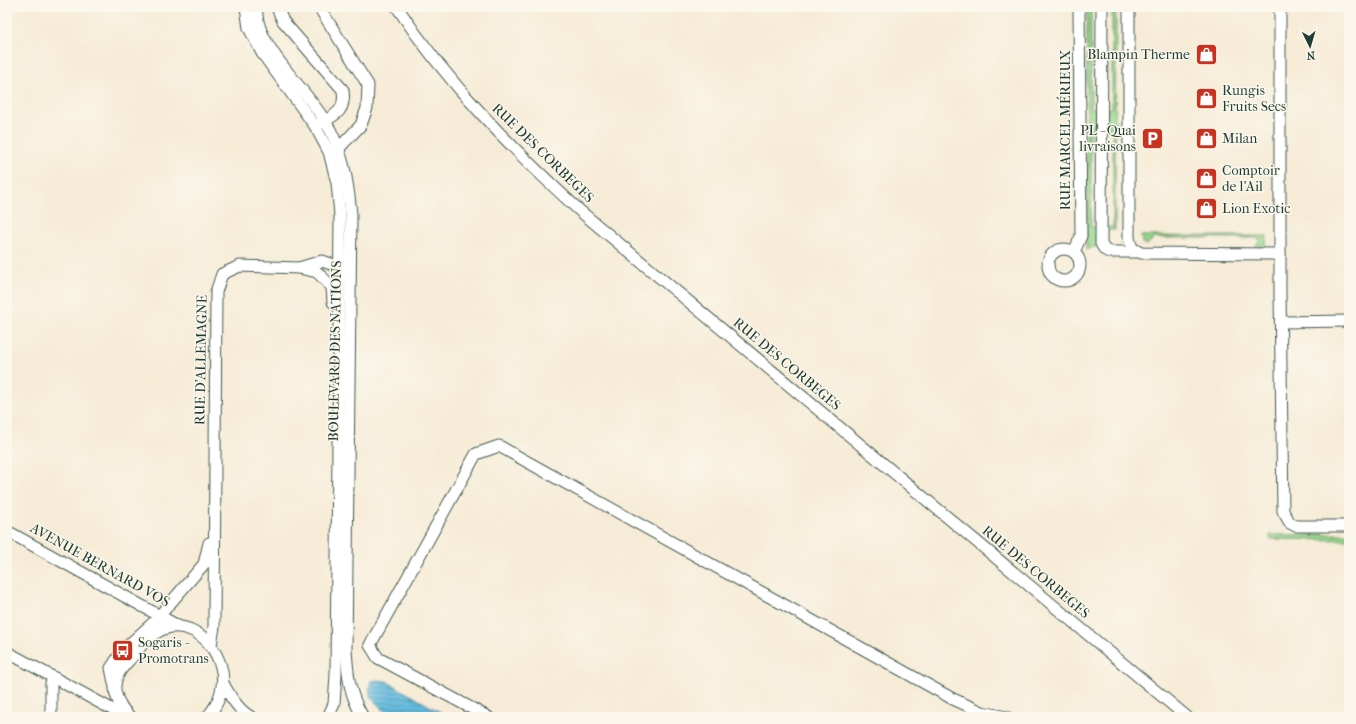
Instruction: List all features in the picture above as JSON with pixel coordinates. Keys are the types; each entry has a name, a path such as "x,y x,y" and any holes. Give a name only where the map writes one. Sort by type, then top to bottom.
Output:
{"street":[{"name":"BOULEVARD DES NATIONS","path":"246,7 249,28 262,53 315,126 329,152 337,183 340,215 336,675 334,704 328,717"},
{"name":"BOULEVARD DES NATIONS","path":"256,7 259,26 270,47 326,121 339,148 348,182 352,214 346,650 348,683 355,703 363,717"},
{"path":"279,7 278,10 283,21 343,90 345,102 341,110 326,121 315,126"},
{"path":"319,7 368,84 367,108 361,125 339,148"},
{"name":"RUE DES CORBEGES","path":"397,7 422,44 467,98 526,162 580,211 1187,717"},
{"name":"RUE MARCEL MÉRIEUX","path":"1074,252 1081,236 1079,7"},
{"path":"1102,7 1102,244 1105,250 1109,252 1280,254"},
{"path":"1129,7 1128,238 1130,244 1136,252"},
{"path":"1280,7 1280,254 1283,511 1285,517 1296,526 1349,526"},
{"name":"RUE D'ALLEMAGNE","path":"299,268 322,261 339,266"},
{"name":"RUE D'ALLEMAGNE","path":"211,645 214,626 216,292 222,274 240,266 299,268 318,272 332,287 338,386"},
{"path":"339,266 346,269 345,332 350,364"},
{"path":"1281,322 1349,321"},
{"path":"488,717 378,658 370,645 476,454 499,446 953,699 982,712 1007,717"},
{"name":"RUE D'ALLEMAGNE","path":"160,615 204,564 214,525"},
{"name":"AVENUE BERNARD VOS","path":"7,531 178,626 191,629 202,636 211,645"},
{"path":"130,717 118,700 114,686 117,673 149,637 162,629 178,626"},
{"path":"211,645 220,663 223,683 232,699 245,714 251,717"},
{"path":"7,652 126,717"},
{"path":"51,717 51,683 54,678"},
{"path":"207,717 219,699 223,683"}],"green space":[{"path":"1087,7 1091,7 1091,108 1097,109 1097,128 1091,128 1091,227 1097,227 1097,246 1086,250"},
{"path":"1106,7 1116,7 1115,230 1106,230 1106,227 1113,227 1113,128 1106,128 1106,109 1112,108 1112,11 1106,11"},
{"path":"1141,236 1267,236 1266,244 1261,247 1255,246 1260,241 1258,238 1154,238 1147,245 1142,243"},
{"path":"1349,534 1349,540 1270,539 1270,535"}],"water":[{"path":"371,681 386,681 449,717 391,717 375,701 370,692 369,687"}],"place":[{"name":"Blampin Therme","path":"1206,54"},
{"name":"Rungis Fruits Secs","path":"1206,98"},
{"name":"PL - Quai livraisons","path":"1152,138"},
{"name":"Milan","path":"1206,138"},
{"name":"Comptoir de l'Ail","path":"1206,178"},
{"name":"Lion Exotic","path":"1206,208"},
{"name":"Sogaris - Promotrans","path":"123,650"}]}
